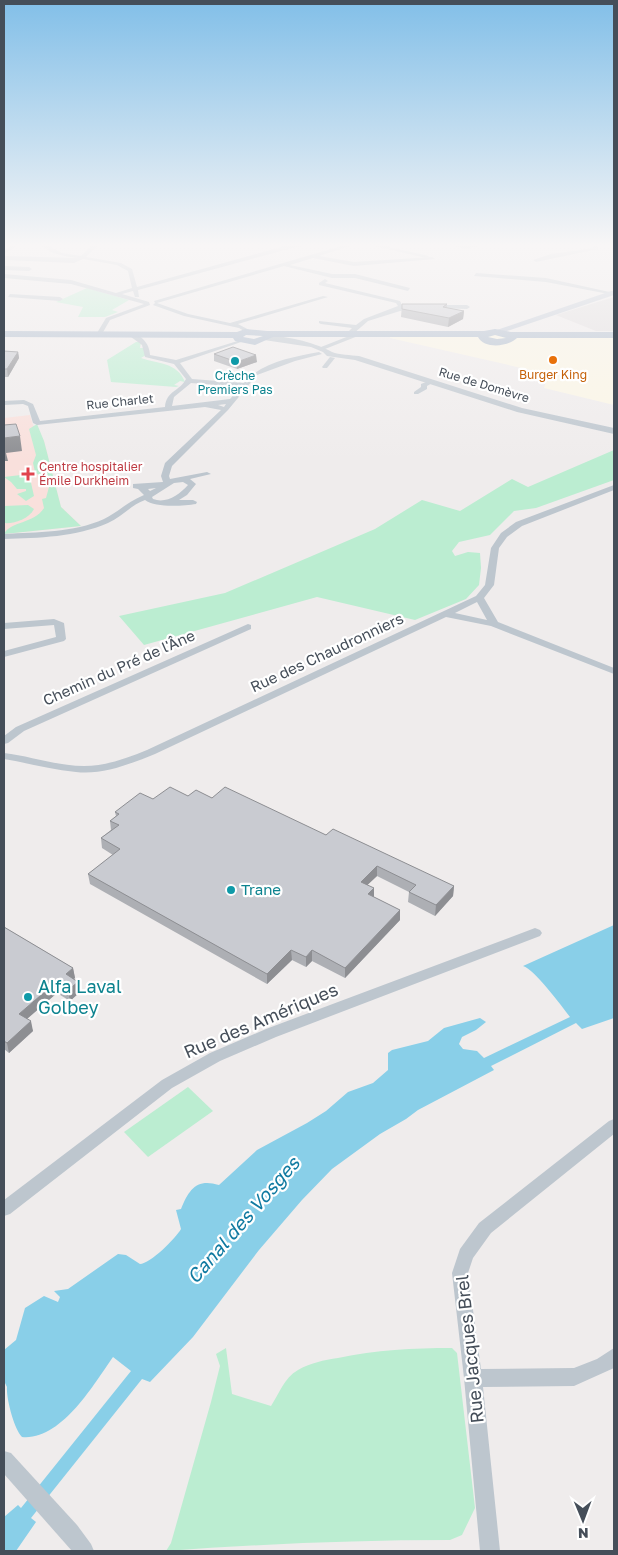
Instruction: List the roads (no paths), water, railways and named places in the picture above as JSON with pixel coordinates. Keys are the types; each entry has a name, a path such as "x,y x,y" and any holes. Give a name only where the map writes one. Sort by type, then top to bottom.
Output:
{"main road":[{"path":"4,334 129,334 240,338 255,342 267,337 355,332 484,337 497,342 509,334 554,317"},
{"path":"240,338 249,332 260,332 267,337"},
{"path":"484,337 495,332 543,336 614,335"}],"street":[{"path":"100,334 108,319 114,317"},
{"path":"200,317 241,327 249,332"},
{"path":"229,325 258,317"},
{"path":"168,484 166,476 168,465 226,409 251,377 261,370 305,356 322,357 355,332 366,320 376,317"},
{"path":"321,322 355,332"},
{"path":"129,334 144,341 148,348 147,356 176,362 240,338"},
{"path":"267,337 306,344 322,357"},
{"name":"Rue de Domèvre","path":"322,357 349,356 520,410 592,430 614,431"},
{"path":"176,362 190,381"},
{"path":"169,408 169,400 173,393 190,381 246,385"},
{"path":"416,393 430,382"},
{"name":"Rue Charlet","path":"4,403 28,403 31,405 37,422 232,401"},
{"name":"Rue Charlet","path":"205,405 226,409"},
{"path":"167,471 175,477 184,479 192,484"},
{"path":"4,537 52,534 86,528 108,520 128,506 172,481 205,475 192,484 184,493 166,503"},
{"path":"156,504 149,500 147,492 139,487 168,484"},
{"path":"494,624 479,598 489,585 495,548 504,535 519,524 614,487"},
{"path":"128,506 166,503 196,504 184,493"},
{"name":"Rue des Chaudronniers","path":"4,756 26,758 76,769 107,767 126,762 479,598"},
{"path":"446,614 494,624 614,671"},
{"path":"4,626 54,622 59,623 61,630 61,639 54,642 4,654"},
{"name":"Chemin du Pré de l'Âne","path":"4,741 20,729 248,627"},
{"name":"Rue des Amériques","path":"4,1209 167,1084 216,1057 271,1033 535,933"},
{"name":"Rue Jacques Brel","path":"490,1551 473,1378 460,1273 466,1254 485,1228 614,1125"},
{"path":"473,1378 574,1377 603,1365 614,1357"},
{"path":"4,1460 60,1521 84,1551"}],"water":[{"name":"Canal des Vosges","path":"614,925 614,1018 582,1029 576,1023 491,1066 494,1070 418,1110 380,1134 332,1169 302,1200 259,1250 193,1337 150,1382 142,1379 31,1518 36,1522 16,1551 4,1551 4,1517 18,1505 21,1508 131,1371 113,1357 86,1395 63,1421 50,1430 36,1436 22,1437 13,1421 7,1387 4,1381 4,1350 16,1340 25,1308 44,1296 58,1302 60,1297 54,1291 68,1289 118,1254 126,1255 140,1264 150,1260 181,1229 176,1210 181,1209 187,1196 195,1187 205,1183 219,1185 257,1150 326,1111 348,1092 373,1083 388,1070 388,1053 392,1050 428,1041 444,1028 480,1018 486,1022 462,1037 459,1044 463,1049 477,1051 484,1058 570,1017 541,980 523,966"}],"place":[{"name":"Burger King","path":"553,360"},
{"name":"Crèche Premiers Pas","path":"235,361"},
{"name":"Centre hospitalier Émile Durkheim","path":"28,474"},
{"name":"Trane","path":"231,890"},
{"name":"Alfa Laval Golbey","path":"28,997"}]}
